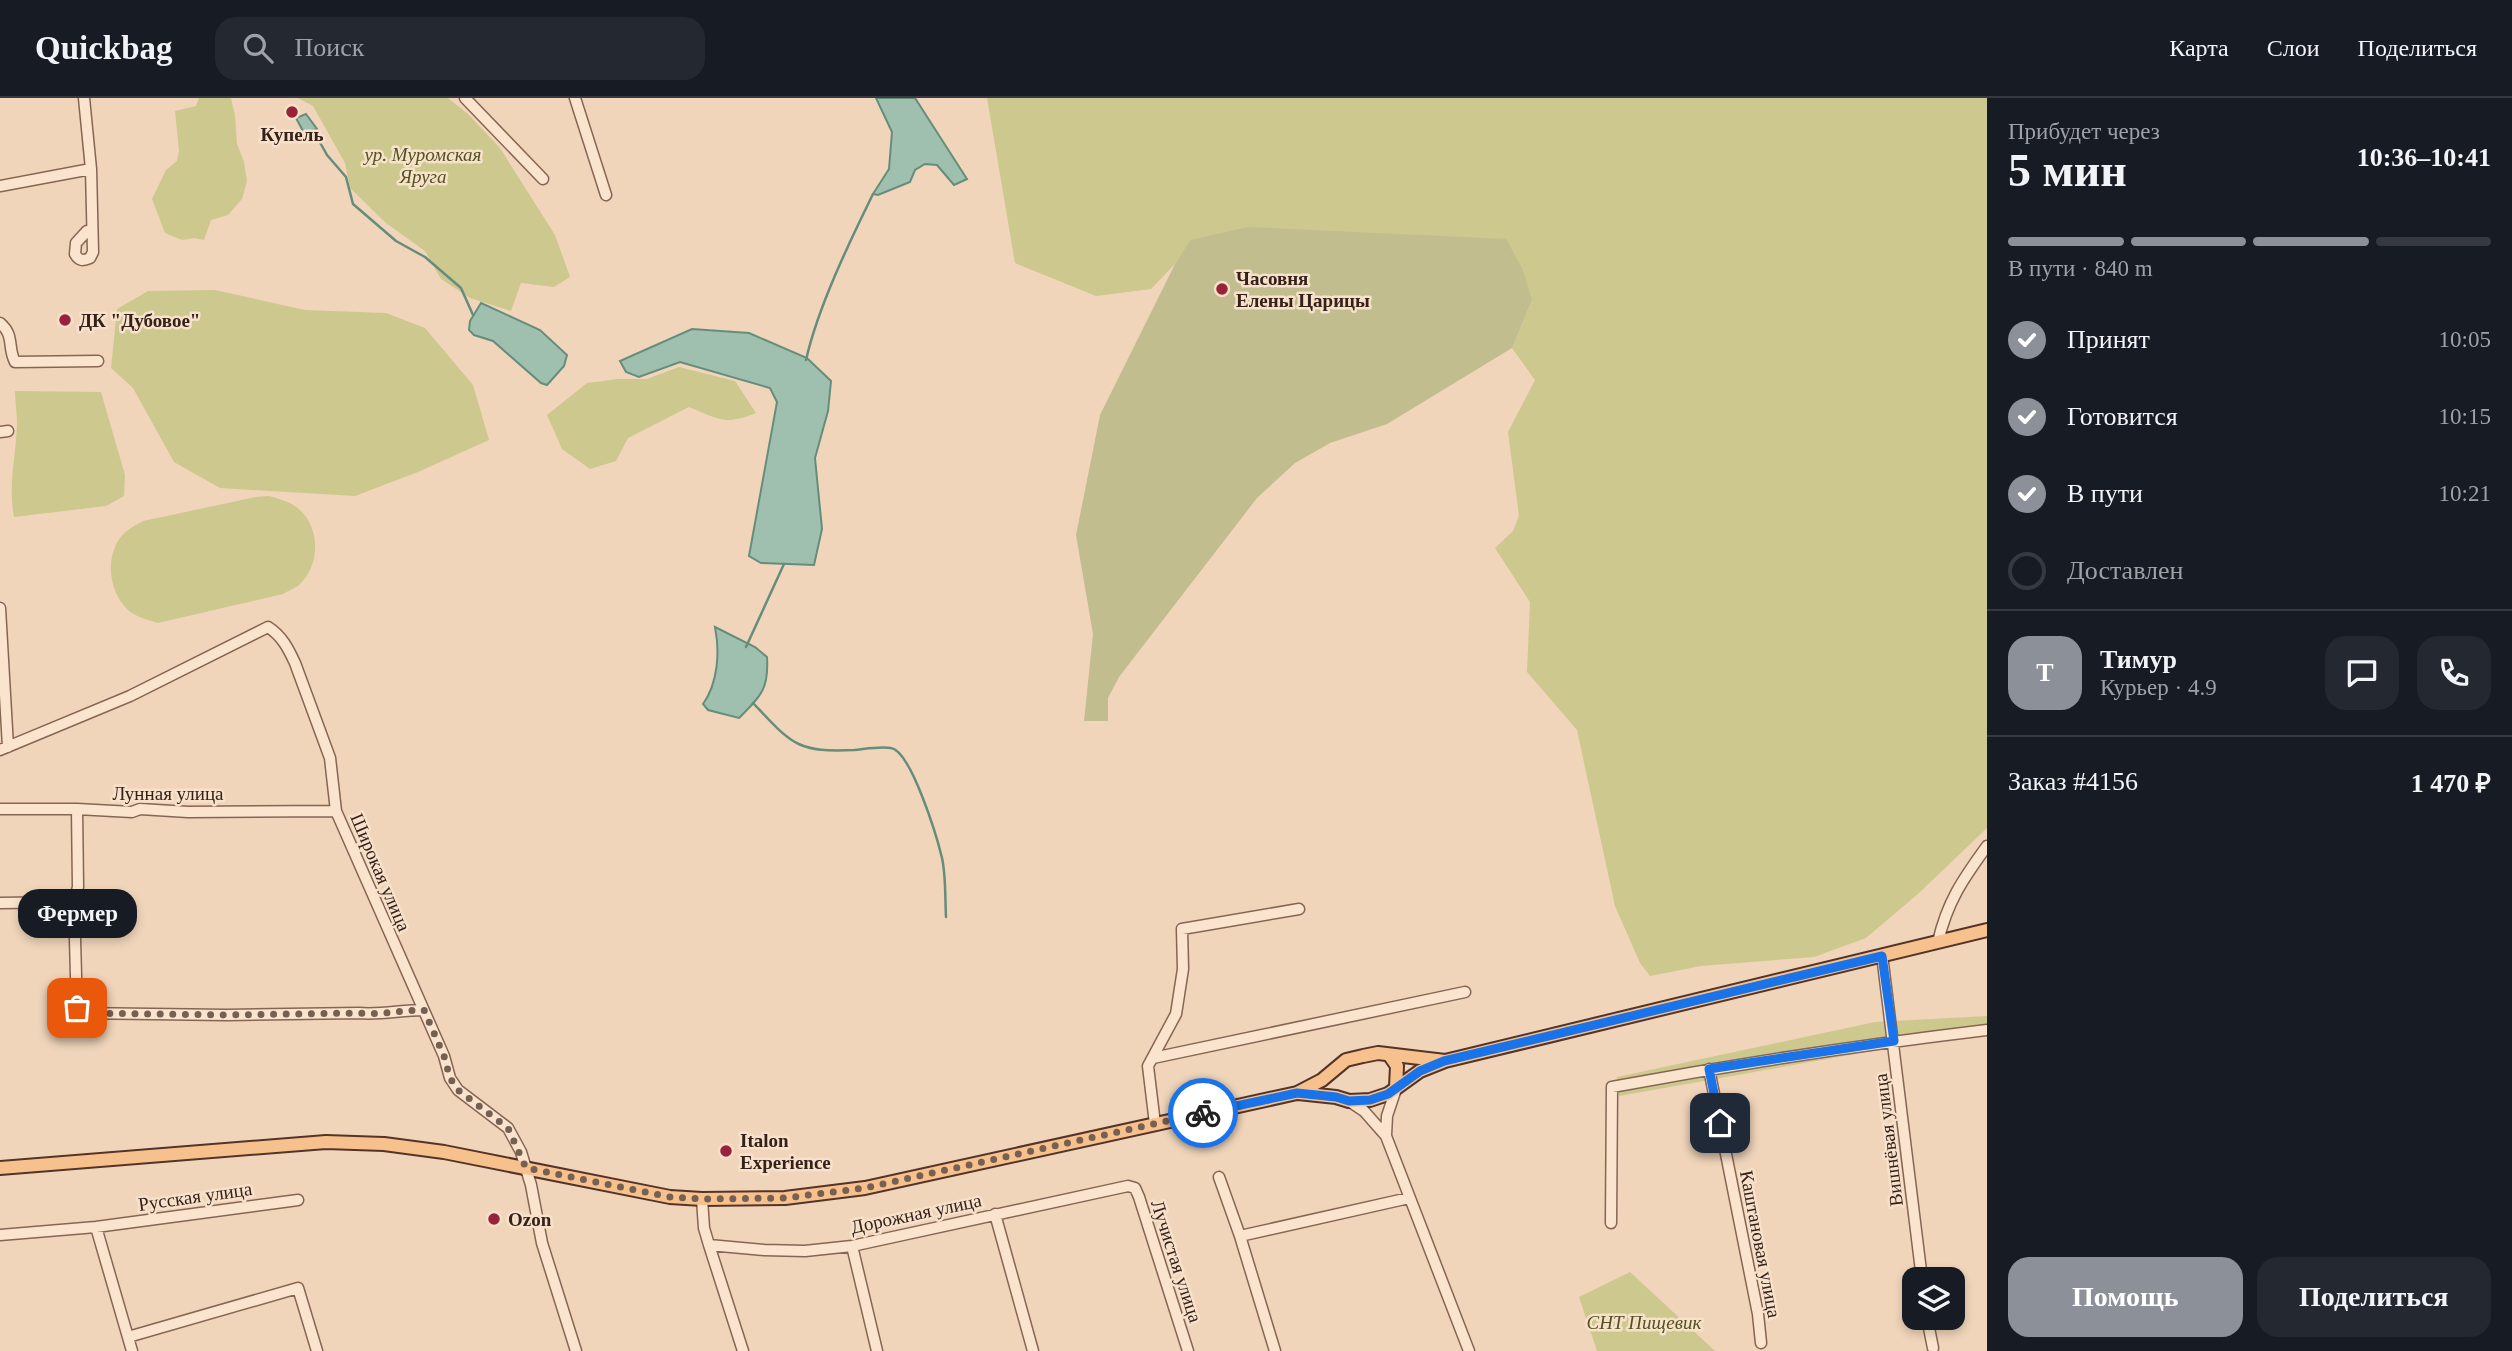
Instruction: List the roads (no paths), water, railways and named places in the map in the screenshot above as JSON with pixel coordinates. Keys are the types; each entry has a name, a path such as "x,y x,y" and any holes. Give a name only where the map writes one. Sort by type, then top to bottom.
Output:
{"main road":[{"path":"1297,1093 1363,1101 1382,1096 1420,1071 1444,1061 1987,930"},
{"path":"0,1168 326,1142 384,1144 444,1152 670,1197 785,1198 865,1188 1297,1093 1322,1080 1346,1060 1363,1056 1378,1053 1444,1061"},
{"path":"1390,1056 1397,1066 1396,1087"},
{"path":"1338,1067 1336,1088 1349,1101"}],"street":[{"path":"83,98 91,169 92,231"},
{"path":"465,98 543,178"},
{"path":"575,98 606,195"},
{"path":"0,186 91,169"},
{"path":"0,323 8,331 11,354 15,362 98,361"},
{"path":"0,608 4,748"},
{"name":"Широкая улица","path":"4,748 130,696 268,627 283,641 295,663 330,758 336,811 444,1056 450,1078 458,1090 508,1128 526,1168 542,1244 576,1351"},
{"name":"Лунная улица","path":"0,809 132,812 140,809 188,812 336,811"},
{"path":"77,809 78,887 74,902 77,1013 379,1015 424,1010"},
{"path":"1938,942 1944,916 1987,846"},
{"path":"0,903 74,902"},
{"path":"1155,1124 1148,1066 1176,1014 1183,969 1182,929 1299,909"},
{"name":"Вишнёвая улица","path":"1882,956 1921,1267"},
{"path":"1153,1058 1465,992"},
{"path":"1611,1223 1612,1087 1709,1069 1987,1030"},
{"name":"Каштановая улица","path":"1709,1069 1758,1314 1761,1343"},
{"path":"1386,1136 1387,1116 1396,1087"},
{"path":"1349,1101 1364,1111 1386,1136 1469,1351"},
{"path":"1219,1177 1275,1351"},
{"name":"Дорожная улица","path":"709,1245 805,1251 852,1246 1128,1185"},
{"name":"Лучистая улица","path":"1128,1185 1135,1188 1139,1197 1188,1351"},
{"path":"1240,1236 1409,1198"},
{"path":"702,1199 704,1228 743,1351"},
{"name":"Русская улица","path":"0,1235 96,1227 298,1200"},
{"path":"995,1213 1033,1351"},
{"path":"96,1227 132,1351"},
{"path":"852,1246 877,1351"},
{"path":"128,1336 298,1288 317,1351"},
{"path":"1929,1330 1933,1348"}],"waterway":[{"path":"313,130 327,155 346,177 353,204 396,241 425,257 461,288 473,315"},
{"path":"806,360 826,297 873,194"},
{"path":"746,647 784,564"},
{"path":"753,703 786,736 807,747 819,750 887,747 899,753 915,779 939,847 944,872 946,917"}],"place":[{"name":"Купель","path":"292,112"},
{"name":"Часовня Елены Царицы","path":"1222,289"},
{"name":"ДК \"Дубовое\"","path":"65,320"},
{"name":"Фермер","path":"77,1008"},
{"name":"Italon Experience","path":"726,1151"},
{"name":"Ozon","path":"494,1219"}],"park label":[{"name":"ур. Муромская Яруга","path":"423,165"},
{"name":"СНТ Пищевик","path":"1644,1322"}]}
